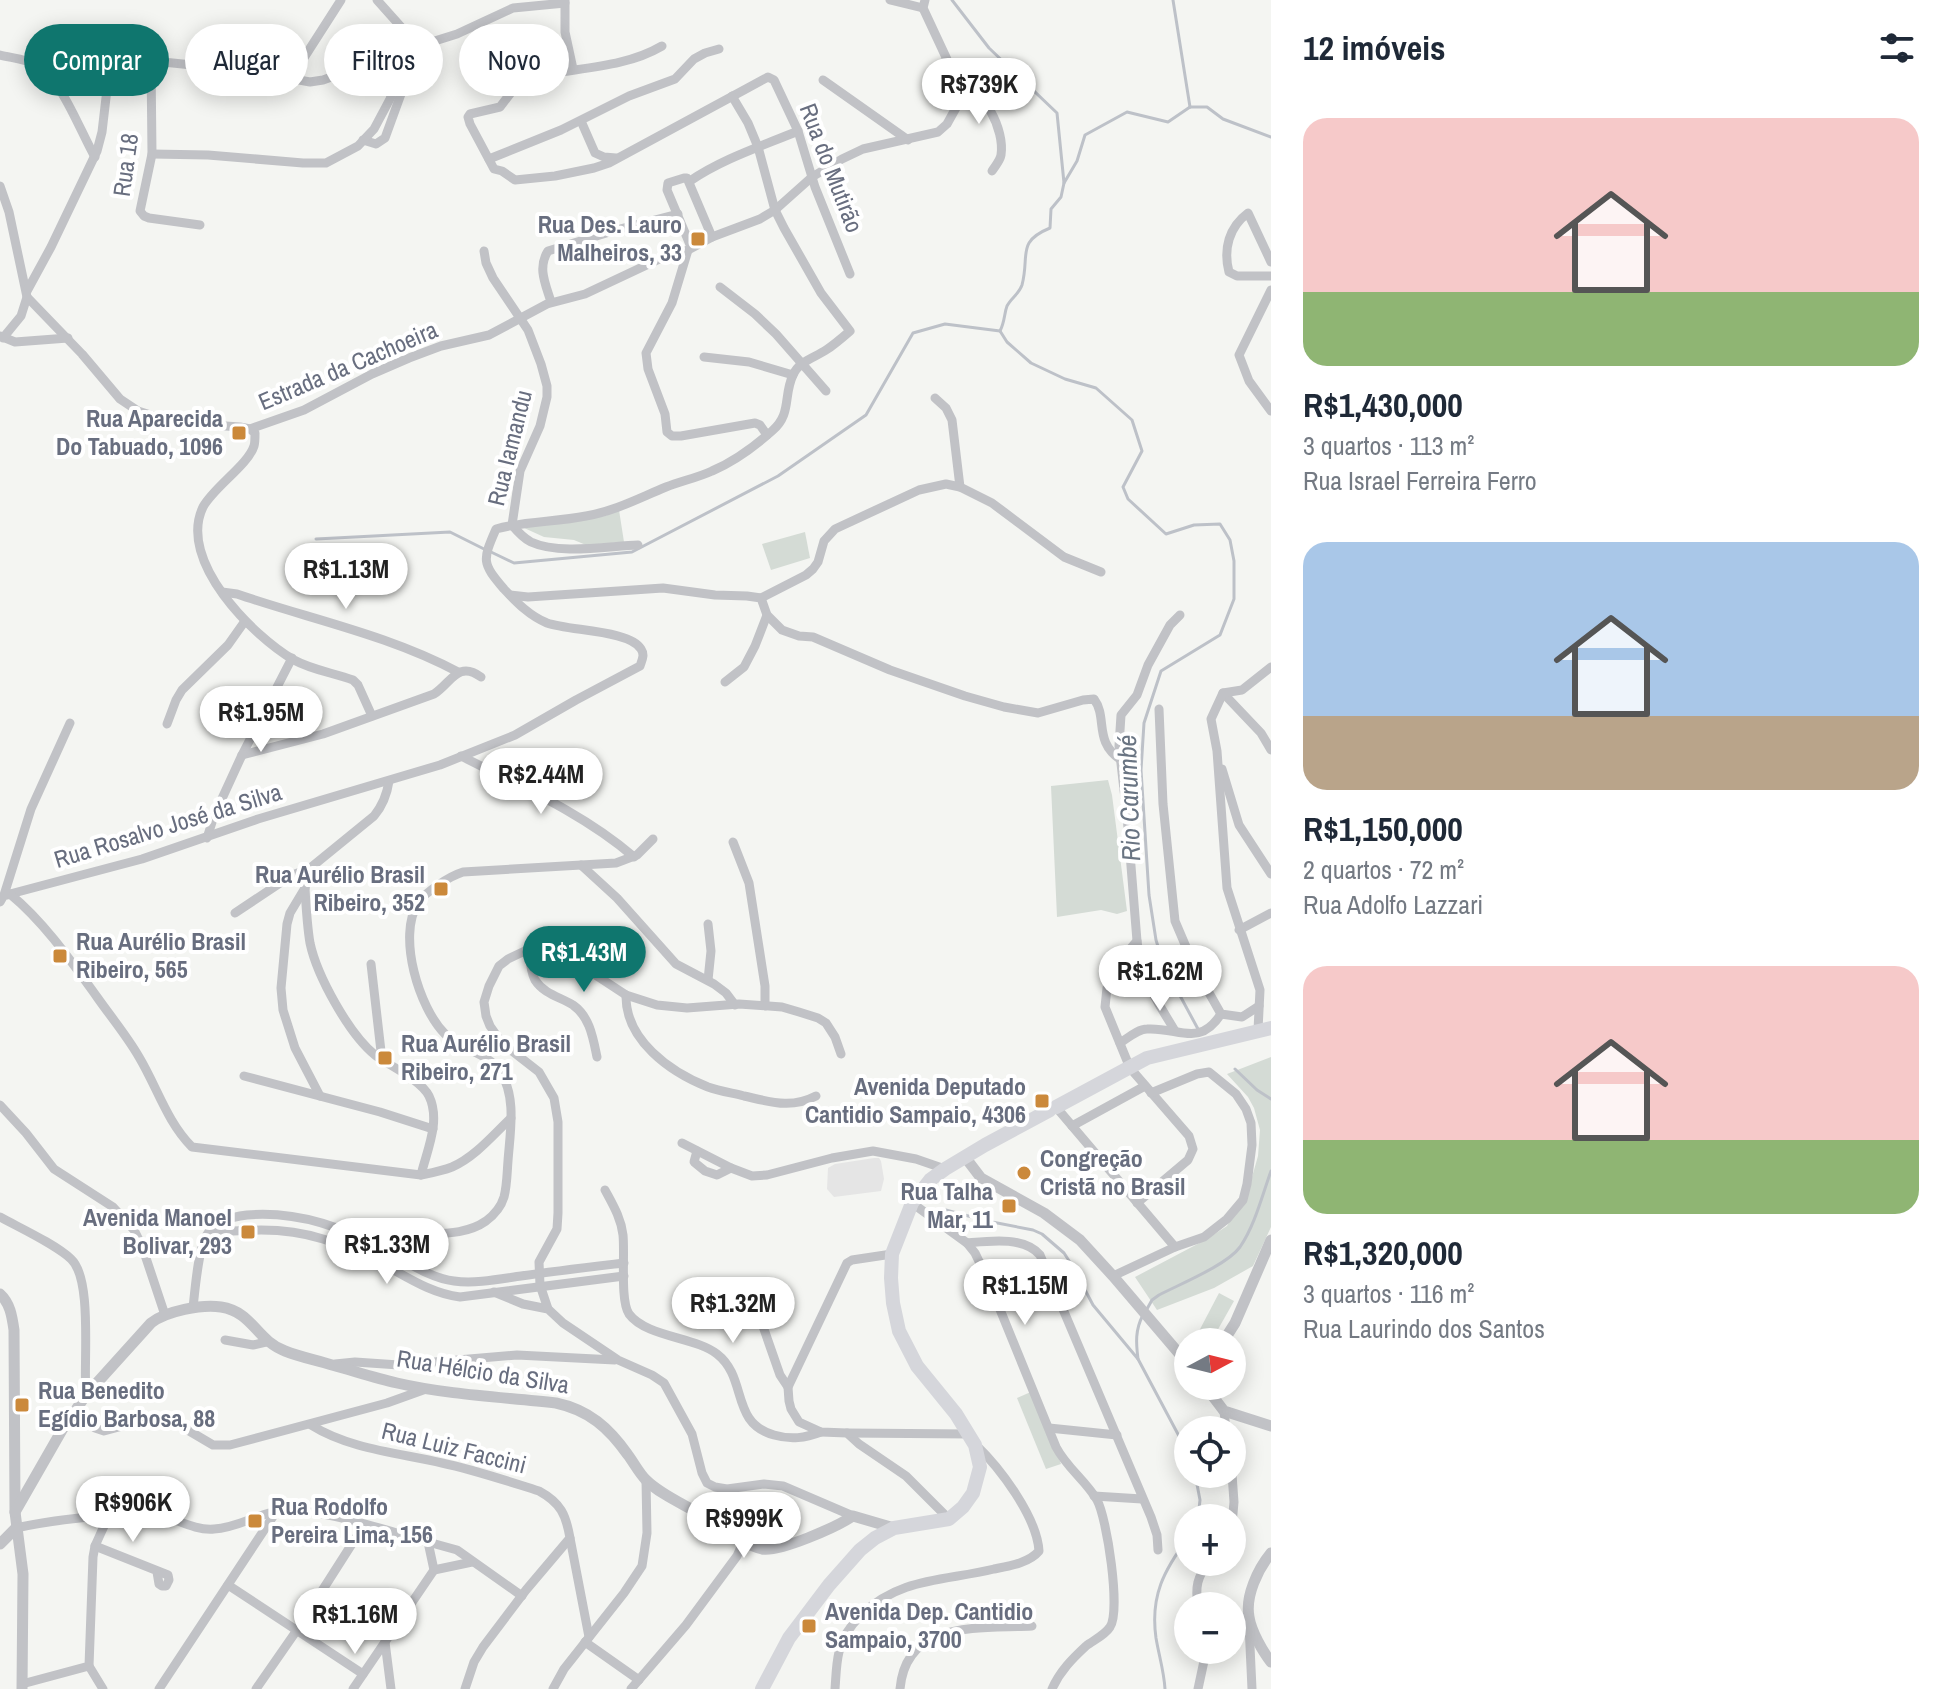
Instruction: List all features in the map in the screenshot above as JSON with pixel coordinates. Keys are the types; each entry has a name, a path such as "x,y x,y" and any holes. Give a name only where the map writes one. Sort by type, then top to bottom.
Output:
{"main road":[{"path":"762,1689 789,1638 860,1550 894,1528 949,1519 973,1493 980,1467 972,1440 917,1366 899,1331 893,1303 892,1254 912,1203 930,1180 945,1169 1147,1058 1264,1029"}],"street":[{"path":"308,51 341,0"},
{"path":"377,0 398,24"},
{"path":"890,0 924,4 958,83 967,85 986,101 996,124 1002,151 992,171"},
{"path":"443,38 461,32 504,5 565,1 565,32 573,69"},
{"path":"662,46 626,62 573,69 519,82 500,107 470,114 470,124 489,159 675,79 694,59 719,49"},
{"path":"0,55 28,61 51,77 61,90 95,157"},
{"name":"Rua do Mutirão","path":"489,159 494,169 515,180 594,168 771,77 798,131 812,177 850,274"},
{"path":"823,80 908,140"},
{"name":"Estrada da Cachoeira","path":"250,429 314,406 372,374 409,358 441,346 489,335 551,302 585,294 668,255 760,219 775,210 812,177 842,159 880,144 938,132 947,124 957,106 958,83"},
{"path":"68,338 15,342 2,337 21,316 27,294 95,157 106,96"},
{"name":"Rua 18","path":"151,96 152,154 139,206 141,214 149,218 200,225"},
{"path":"152,154 326,163 341,156 374,129 390,96"},
{"path":"732,96 758,147 775,210 823,296 850,331 826,350 802,363 793,375 781,422 723,466 603,513 496,529 487,553 487,568 510,595 528,597 672,588 761,598 813,569 824,541 835,529 927,487 946,484 960,487 992,503 1064,557 1101,572"},
{"path":"581,121 595,153 616,158"},
{"path":"690,181 798,131"},
{"path":"712,237 690,181 684,178 668,183 667,190 689,248 672,303 646,353 648,369 665,414 667,432 672,436 755,423 767,435"},
{"path":"0,186 9,212 27,294 120,399 138,411 170,420 250,429 255,433 254,447 209,497 197,531 202,553 222,592 245,621 266,641 292,658 353,680 372,716"},
{"path":"1271,262 1248,213 1238,220 1229,238 1229,272 1237,276 1271,276"},
{"path":"551,302 542,262 548,251 678,214"},
{"name":"Rua Iamandu","path":"484,251 493,278 528,330 547,391 537,433 520,471 512,525"},
{"path":"720,287 755,314 826,391"},
{"path":"1271,290 1239,355 1249,381 1271,411"},
{"path":"704,357 749,362 793,375"},
{"path":"935,398 946,408 952,420 960,487"},
{"path":"512,525 531,542 552,548 638,545"},
{"path":"222,592 360,633 458,672 470,671 481,677"},
{"name":"Rua Rosalvo José da Silva","path":"5,897 142,859 258,819 440,765 528,728 635,670 642,662 642,650 632,640 548,623 524,609 510,595"},
{"path":"761,598 767,615 782,630 813,637 938,688 1004,707 1038,713 1094,699 1099,706 1104,740 1112,754 1121,760"},
{"path":"725,682 744,667 767,615"},
{"path":"1175,1031 1148,986 1139,963 1119,746 1121,715 1137,695 1145,671 1170,625 1180,615"},
{"path":"167,724 182,690 228,645 245,621"},
{"path":"207,838 242,755 292,658"},
{"path":"1223,693 1242,690 1271,667"},
{"path":"242,755 323,734 434,694 458,672"},
{"path":"1223,693 1261,733 1271,750"},
{"path":"1223,693 1211,719 1217,751 1239,825 1271,874"},
{"path":"1159,709 1163,804 1175,921 1195,968 1221,1014"},
{"path":"70,723 31,809 5,897 24,906 76,969 125,1035 177,1130 192,1147 421,1175 461,1162 511,1118"},
{"path":"1217,751 1227,888 1260,990 1259,1010 1264,1029"},
{"path":"461,756 590,825 634,857"},
{"path":"235,913 292,875 309,869 374,816 382,806 389,781"},
{"path":"373,1259 391,1239 475,1227 494,1215 505,1192 511,1118 508,1091 500,1072 486,1058 446,1035 432,1016 413,970 411,930 418,902 456,874 616,863 634,857 653,839"},
{"path":"733,842 749,883 765,986 765,1006"},
{"path":"581,865 617,898 676,964 721,988 735,1005"},
{"path":"309,869 305,888 310,945 320,973 352,1030 367,1049 420,1085 429,1096 433,1129 421,1175"},
{"path":"305,888 287,924 282,1002 295,1048 320,1096"},
{"path":"1239,930 1271,913"},
{"path":"708,924 711,951 708,980"},
{"path":"1137,941 1114,968 1105,1007 1130,1068 1189,1136 1193,1149 1188,1160 1137,1203"},
{"path":"841,1054 829,1027 818,1018 782,1007 665,1006 626,995 546,946 532,948 499,966 484,1005 490,1026 502,1043 539,1072 555,1101 558,1122 557,1229 539,1262 540,1285 548,1309 563,1323 618,1360 664,1383 692,1434 707,1483 727,1489 764,1484 783,1486 853,1516 894,1528"},
{"path":"532,948 532,974 536,983 543,990 573,1005 580,1013 589,1025 597,1057"},
{"path":"371,964 382,1060"},
{"path":"626,995 628,1015 641,1041 652,1053 683,1075 708,1087 782,1103 797,1104 816,1096"},
{"path":"1221,1014 1242,1017 1271,1005"},
{"path":"1120,1043 1144,1028 1184,1034 1212,1028 1221,1014"},
{"path":"1072,1126 1148,1090 1209,1072 1236,1094 1249,1117 1252,1145 1247,1184 1243,1200 1227,1219 1204,1237 1113,1276"},
{"path":"244,1076 433,1129"},
{"path":"0,1105 54,1169 113,1207 134,1230 165,1315 151,1323 86,1395 15,1512"},
{"path":"1053,1109 1072,1126 1175,1247"},
{"path":"682,1143 752,1176 873,1151 916,1159 945,1169"},
{"path":"965,1157 981,1178 1060,1224 1080,1240 1174,1347"},
{"path":"605,1190 619,1216 622,1231 627,1310 638,1322 716,1352 732,1372 745,1412 754,1426 768,1434 790,1438 821,1432 972,1440 992,1460 1031,1521 1037,1537 1037,1555 1006,1567 919,1582 902,1588 867,1610 842,1641 835,1689"},
{"path":"912,1203 967,1243 975,1253 1061,1457 1094,1496 1104,1516 1115,1615 1109,1630 1065,1666 1052,1689"},
{"path":"193,1308 204,1240 221,1221 232,1217 270,1215 301,1218 331,1226 453,1281 499,1279 624,1263"},
{"path":"0,1217 69,1257 79,1270 84,1296 86,1395"},
{"path":"212,1229 308,1235 347,1247 416,1283 460,1297 624,1276"},
{"path":"1232,1328 1271,1240"},
{"path":"967,1243 1023,1243 1033,1246 1040,1255 1156,1530 1158,1550"},
{"path":"821,1432 795,1417 788,1387 847,1263 892,1254"},
{"path":"494,1292 523,1304 548,1309"},
{"path":"751,1292 780,1375 788,1387"},
{"path":"0,1294 12,1314 14,1330 15,1512 23,1574 22,1686 89,1666"},
{"name":"Rua Hélcio da Silva","path":"165,1315 218,1306 246,1317 266,1342 285,1352 426,1389 574,1407 590,1416 619,1443 646,1480 660,1491 761,1549 782,1547 853,1516"},
{"path":"225,1340 253,1345 266,1342"},
{"path":"332,1365 355,1362 399,1365 517,1355 618,1360"},
{"path":"73,1414 104,1431 145,1420 174,1422 207,1442 221,1446 311,1425 426,1389"},
{"path":"1216,1400 1225,1416"},
{"path":"1224,1411 1271,1426"},
{"name":"Rua Luiz Faccini","path":"311,1425 345,1441 446,1464 550,1497 567,1522 587,1639"},
{"path":"1049,1428 1117,1435"},
{"path":"847,1433 906,1476 949,1519"},
{"path":"553,1689 564,1669 630,1586 642,1566 647,1533 646,1480"},
{"path":"1094,1496 1142,1499"},
{"path":"0,1544 16,1528 47,1520 152,1513 214,1529 276,1512 315,1513 457,1550 522,1596"},
{"path":"159,1689 276,1512"},
{"path":"103,1689 89,1666 91,1570 95,1546 109,1515"},
{"path":"256,1689 364,1525"},
{"path":"465,1689 483,1647 570,1538"},
{"path":"631,1689 686,1625 737,1556 744,1540"},
{"path":"428,1542 434,1570"},
{"path":"0,1550 19,1543"},
{"path":"95,1546 157,1572"},
{"path":"1252,1689 1251,1594 1261,1566 1271,1553"},
{"path":"353,1689 434,1570 472,1562"},
{"path":"228,1585 363,1674"},
{"path":"1249,1617 1262,1650 1271,1662"},
{"path":"900,1689 902,1674 917,1648 942,1633 1032,1626"},
{"path":"587,1639 639,1680"},
{"path":"385,1642 391,1689"},
{"path":"1198,1689 1203,1664"}],"shaded area":[{"path":"619,510 624,542 586,545 574,540 544,537 522,527 605,516"},
{"path":"805,532 810,558 771,570 762,544"},
{"path":"1108,780 1127,911 1117,914 1101,910 1057,917 1051,786"},
{"path":"1271,1057 1271,1227 1253,1266 1214,1288 1157,1310 1135,1277 1227,1226 1252,1177 1260,1130 1248,1097 1227,1074"},
{"path":"874,1158 881,1161 884,1179 881,1191 834,1197 827,1189 828,1168 835,1164"},
{"path":"1219,1293 1234,1301 1219,1328 1201,1328"},
{"path":"1033,1391 1061,1464 1046,1469 1017,1398"}],"waterway":[{"path":"952,0 989,48 1057,113 1064,183"},
{"path":"1173,0 1190,107"},
{"name":"Rio Carumbé","path":"1190,107 1168,122 1127,112 1085,135 1061,197 1051,209 1050,228 1039,233 1028,244 1022,285 1007,306 1000,331 1007,342 1031,363 1065,379 1096,388 1132,420 1142,451 1123,487 1128,499 1166,534 1194,525 1220,524 1230,540 1234,561 1234,599 1220,635 1161,671 1144,723 1141,770 1149,895 1156,940 1164,966 1198,1029"},
{"path":"1190,107 1207,107 1223,119 1271,137"},
{"path":"491,552 514,563 632,552 778,476 866,415 913,333 945,324 1000,331"},
{"path":"316,539 450,532 484,549"},
{"name":"Rio Carumbé","path":"1235,1069 1271,1099"},
{"path":"1147,1309 1159,1295 1234,1254 1254,1220 1271,1171"},
{"path":"942,1209 1042,1234 1064,1253 1093,1305 1138,1359"},
{"path":"1143,1315 1137,1337 1138,1359 1174,1427"},
{"path":"1198,1488 1200,1504"},
{"path":"1165,1689 1156,1638 1155,1609 1161,1584 1174,1558"}],"place":[{"name":"Rua Des. Lauro Malheiros, 33","path":"698,239"},
{"name":"Rua Aparecida Do Tabuado, 1096","path":"239,433"},
{"name":"Rua Aurélio Brasil Ribeiro, 352","path":"441,889"},
{"name":"Rua Aurélio Brasil Ribeiro, 565","path":"60,956"},
{"name":"Rua Aurélio Brasil Ribeiro, 271","path":"385,1058"},
{"name":"Avenida Deputado Cantidio Sampaio, 4306","path":"1042,1101"},
{"name":"Congreção Cristã no Brasil","path":"1024,1173"},
{"name":"Rua Talha Mar, 11","path":"1009,1206"},
{"name":"Avenida Manoel Bolivar, 293","path":"248,1232"},
{"name":"Rua Benedito Egídio Barbosa, 88","path":"22,1405"},
{"name":"Rua Rodolfo Pereira Lima, 156","path":"255,1521"},
{"name":"Avenida Dep. Cantidio Sampaio, 3700","path":"809,1626"}]}
